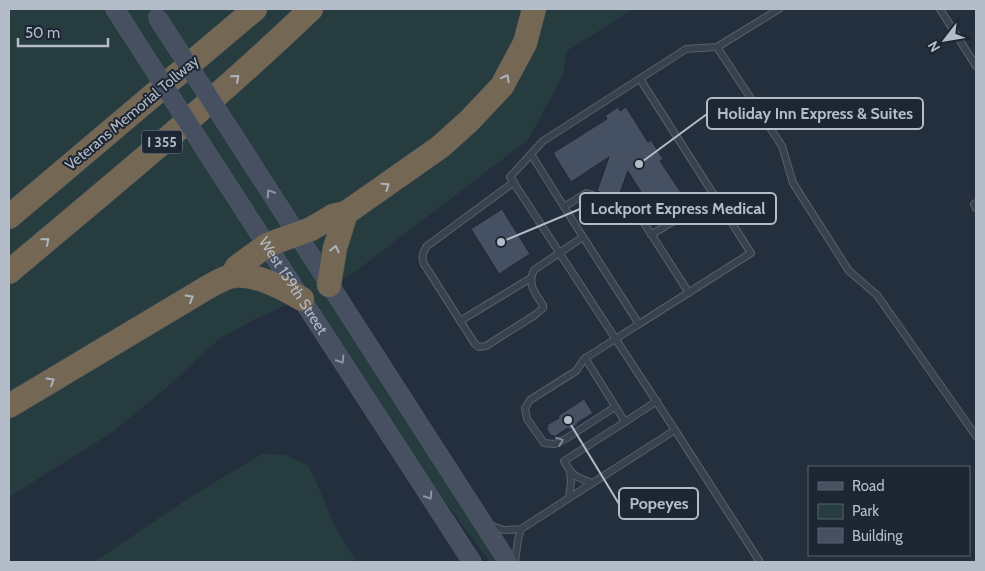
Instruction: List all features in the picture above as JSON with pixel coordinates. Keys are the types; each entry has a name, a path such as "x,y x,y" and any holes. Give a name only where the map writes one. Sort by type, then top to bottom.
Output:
{"highway":[{"name":"Veterans Memorial Tollway","path":"9,217 255,9"},
{"name":"I 355","path":"9,272 99,197 266,52 311,9"},
{"path":"232,276 237,267 268,245 311,229 333,216 346,213 440,147 469,121 502,86 525,43 534,9"},
{"path":"329,285 335,248 346,213"},
{"path":"9,406 208,287 232,276 248,276 271,283 302,299"}],"main road":[{"name":"West 159th Street","path":"115,9 472,562"},
{"name":"West 159th Street","path":"154,13 508,562"}],"lane":[{"path":"760,562 510,177 543,141 686,49 717,47 779,9"},
{"path":"940,9 976,66"},
{"path":"717,47 782,146 793,183 849,271 877,295 976,436"},
{"path":"615,407 555,444 544,443 527,419 525,408 530,400 576,371 585,358 751,253 640,78"},
{"path":"531,154 640,324"},
{"path":"514,182 427,246 422,255 424,264 475,344 479,347 486,346 543,308 532,286 531,278 534,270 583,237"},
{"path":"564,207 586,193 635,209 689,293"},
{"path":"651,235 715,196"},
{"path":"976,203 974,204 976,208"},
{"path":"460,321 531,278"},
{"path":"585,358 624,422"},
{"path":"569,498 570,472 564,461 657,401"},
{"path":"482,523 504,530 521,528 675,430"},
{"path":"570,472 592,483"},
{"path":"515,562 521,528"}],"green space":[{"path":"9,9 633,9 567,51 562,76 529,139 360,268 322,288 498,562 490,562 432,484 309,294 219,339 165,389 111,433 9,497"},
{"path":"261,454 285,455 309,466 336,528 357,562 94,562 183,502"}],"building":[{"path":"618,107 620,111 626,107 648,142 651,140 663,159 660,161 684,197 655,215 628,171 618,198 597,191 609,157 571,182 553,153 607,119 605,116"},
{"path":"502,209 530,254 499,274 471,229"},
{"path":"584,399 593,413 569,430 568,428 554,437 553,435 551,436 546,428 548,427 547,425"}],"place":[{"name":"Holiday Inn Express & Suites","path":"639,164"},
{"name":"Lockport Express Medical","path":"501,242"},
{"name":"Popeyes","path":"568,420"}]}
